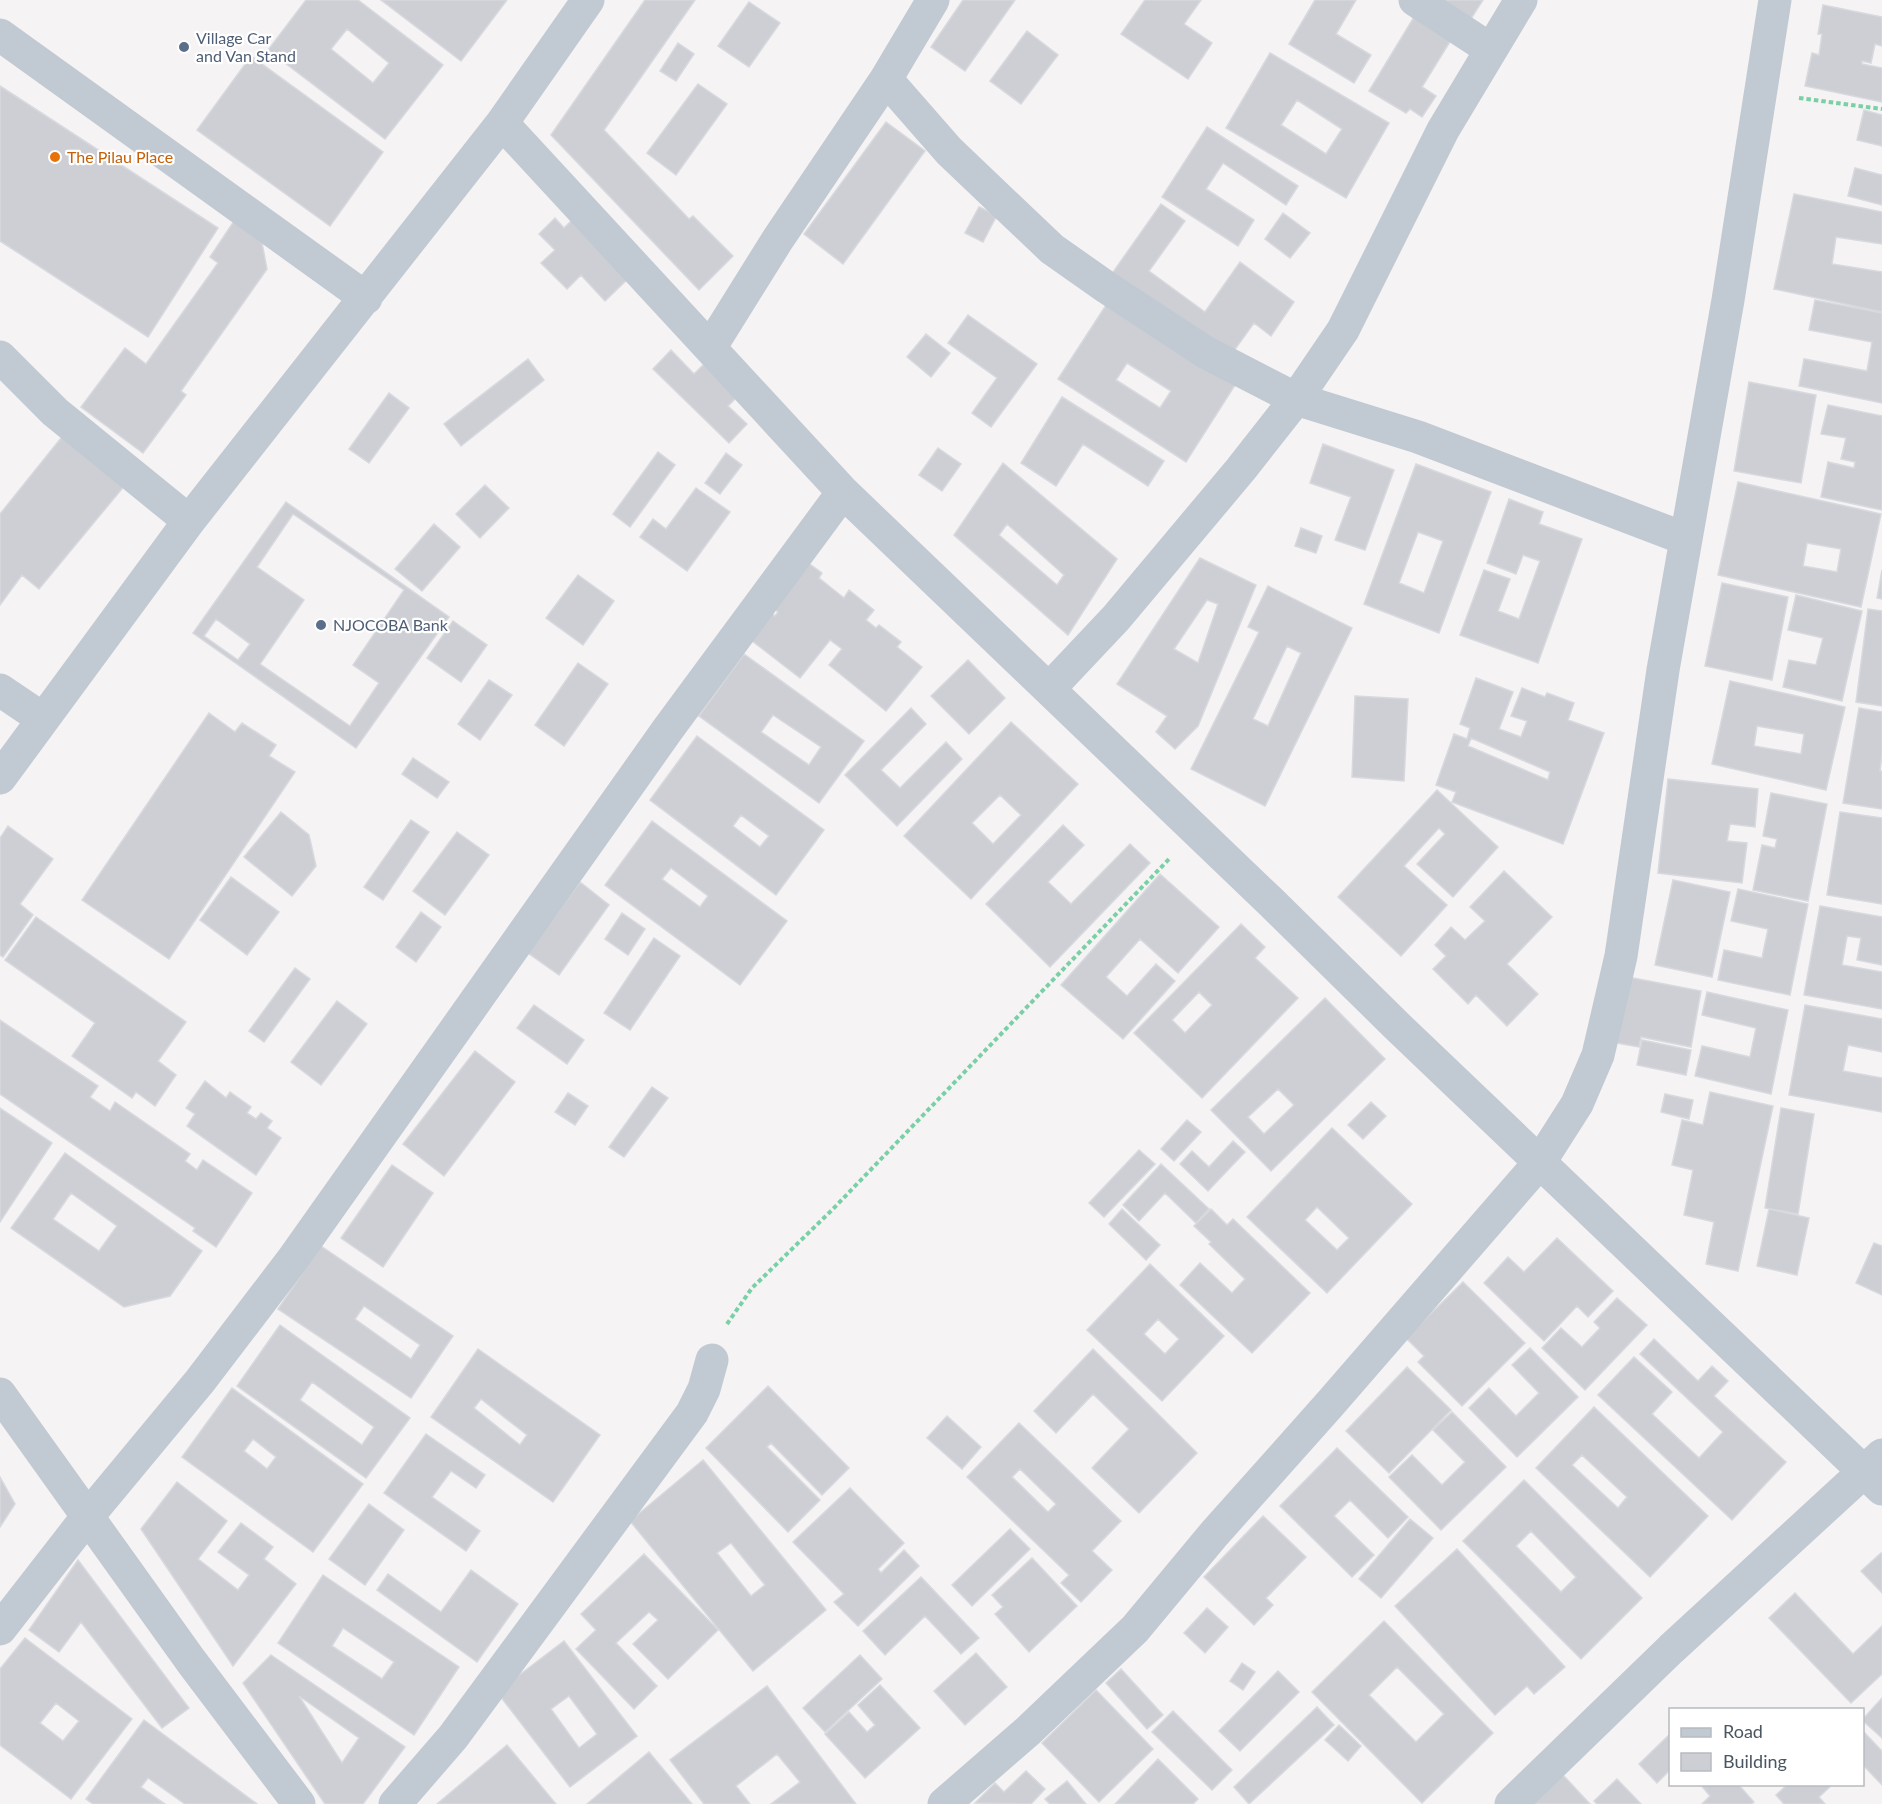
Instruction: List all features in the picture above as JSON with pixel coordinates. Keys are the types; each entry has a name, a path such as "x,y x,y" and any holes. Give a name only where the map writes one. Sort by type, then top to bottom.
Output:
{"street":[{"path":"0,778 189,521 502,123 588,0"},
{"path":"710,348 778,239 886,79 933,0"},
{"path":"1414,0 1490,49"},
{"path":"1049,689 1123,609 1241,469 1296,399 1343,330 1443,130 1521,0"},
{"path":"944,1804 1028,1731 1135,1629 1214,1534 1540,1161 1576,1104 1598,1055 1621,956 1663,670 1728,300 1775,0"},
{"path":"0,35 366,298"},
{"path":"886,79 949,151 1052,249 1205,352 1296,399 1418,437 1686,538"},
{"path":"502,123 843,492 1702,1319 1876,1472 1671,1649 1511,1804"},
{"path":"0,357 55,412 189,521"},
{"path":"0,1629 88,1516 200,1381 293,1259 668,729 843,492"},
{"path":"0,690 43,719"},
{"path":"395,1804 453,1737 692,1413 704,1389 712,1360"},
{"path":"0,1394 191,1661 299,1804"}],"path":[{"path":"1759,93 1882,109"},
{"path":"712,1360 726,1324 752,1288 833,1209 1197,831"}],"building":[{"path":"306,0 358,0 443,65 385,139 268,50","holes":["347,29 389,63 373,83 331,49"]},
{"path":"381,0 507,0 461,61"},
{"path":"645,0 695,0 604,130 689,219 693,216 733,256 699,290 551,135"},
{"path":"963,0 1015,0 965,71 931,47"},
{"path":"1145,0 1201,0 1184,24 1212,43 1188,79 1121,34"},
{"path":"1315,0 1356,0 1336,34 1371,55 1354,83 1289,44"},
{"path":"1429,0 1483,0 1467,25"},
{"path":"749,2 780,23 749,67 718,46"},
{"path":"1823,5 1882,17 1882,46 1875,44 1871,63 1862,61 1862,64 1882,68 1882,102 1805,86 1812,53 1819,55 1822,34 1818,34"},
{"path":"1414,17 1451,40 1422,87 1436,96 1422,117 1410,109 1406,113 1369,91"},
{"path":"1027,31 1058,55 1021,104 990,81"},
{"path":"678,43 694,54 676,81 660,71"},
{"path":"1270,53 1389,123 1346,198 1226,128"},
{"path":"251,56 383,152 330,226 197,130"},
{"path":"698,84 727,104 676,175 647,153"},
{"name":"The Pilau Place","path":"0,86 218,228 148,337 0,241"},
{"path":"1297,100 1342,129 1326,154 1281,125"},
{"path":"1864,110 1882,115 1882,146 1857,140"},
{"path":"886,122 925,151 843,264 804,234"},
{"path":"1207,127 1298,186 1286,205 1223,163 1206,189 1254,220 1238,246 1162,197"},
{"path":"1855,168 1882,175 1882,205 1848,196"},
{"path":"1794,194 1882,212 1882,244 1836,237 1832,264 1882,272 1882,312 1774,289"},
{"path":"1161,204 1185,221 1149,271 1205,312 1240,262 1294,302 1271,336 1254,323 1228,359 1111,275"},
{"path":"979,207 997,215 983,242 965,233"},
{"path":"1283,213 1310,233 1290,258 1265,239"},
{"path":"576,216 633,274 605,301 581,275 567,289 541,263 555,250 539,234 555,218 564,228"},
{"path":"234,221 262,243 267,269 181,391 186,395 143,453 81,407 125,348 146,364 218,263 210,257"},
{"path":"1110,299 1237,382 1186,462 1058,379"},
{"path":"1815,300 1882,313 1882,403 1799,386 1804,359 1867,371 1872,342 1809,330"},
{"path":"968,315 1037,364 991,427 972,413 997,378 948,343"},
{"path":"926,334 950,353 931,377 907,357"},
{"path":"671,350 694,374 704,364 737,397 728,406 747,424 729,443 653,369"},
{"path":"528,359 544,380 461,446 444,424"},
{"path":"1127,363 1171,391 1160,408 1116,380"},
{"path":"1749,382 1816,395 1801,483 1734,471"},
{"path":"389,393 409,408 369,463 349,449"},
{"path":"1062,397 1164,461 1148,486 1083,444 1056,486 1021,463"},
{"path":"1828,405 1882,416 1882,510 1821,497 1828,462 1854,468 1855,462 1841,459 1846,438 1821,434"},
{"path":"69,428 130,479 39,589 22,575 0,605 0,514"},
{"path":"1323,444 1394,470 1365,550 1335,540 1351,497 1310,483"},
{"path":"938,448 961,464 942,491 919,475"},
{"path":"658,452 675,465 630,527 613,514"},
{"path":"726,453 742,465 720,494 705,483"},
{"path":"1003,463 1117,559 1068,635 954,535","holes":["1007,524 1064,575 1057,585 999,535"]},
{"path":"1416,464 1491,492 1439,633 1364,604"},
{"path":"1738,482 1881,514 1861,607 1718,575","holes":["1807,543 1841,549 1837,572 1803,566"]},
{"path":"485,485 509,508 480,538 456,514"},
{"path":"696,488 730,512 687,571 640,537 653,519 666,529"},
{"path":"1509,499 1543,512 1539,524 1582,539 1538,663 1460,635 1484,570 1510,579 1498,611 1519,619 1540,561 1523,555 1516,574 1487,563"},
{"name":"NJOCOBA Bank","path":"286,502 449,617 356,748 193,633"},
{"path":"293,514 404,590 353,665 379,683 350,726 260,664 304,600 257,567"},
{"path":"434,524 460,547 422,591 395,569"},
{"path":"1301,528 1322,536 1316,553 1295,546"},
{"path":"1418,532 1443,541 1424,593 1399,583"},
{"path":"1200,558 1256,585 1198,726 1175,749 1156,732 1167,716 1117,684","holes":["1207,600 1218,604 1198,663 1174,649"]},
{"path":"804,560 822,573 819,578 844,598 849,590 874,610 866,620 876,628 879,625 901,642 897,647 922,667 886,711 829,665 842,649 830,640 800,678 747,637 767,611 775,616 778,612 770,605"},
{"path":"1882,570 1882,599 1877,598"},
{"path":"578,575 614,601 583,645 546,618"},
{"path":"1722,583 1788,597 1772,680 1705,666"},
{"path":"1268,586 1352,628 1265,806 1191,769 1259,632 1248,627","holes":["1287,646 1301,653 1268,726 1253,719"]},
{"path":"1796,595 1862,611 1842,701 1783,687 1789,660 1816,665 1823,638 1788,630"},
{"path":"1868,609 1882,611 1882,706 1856,702"},
{"path":"216,619 250,644 238,660 204,636"},
{"path":"453,621 487,645 461,682 427,658"},
{"path":"744,654 864,741 819,803 699,716","holes":["773,715 821,747 809,765 761,732"]},
{"path":"968,660 1005,698 969,734 931,696"},
{"path":"578,663 608,684 564,746 535,725"},
{"path":"1476,678 1513,692 1499,729 1521,737 1527,721 1511,716 1522,688 1545,697 1547,693 1574,703 1568,720 1604,733 1563,844 1452,802 1456,792 1436,785 1454,734 1467,739 1470,728 1460,724","holes":["1471,738 1550,772 1548,780 1468,746"]},
{"path":"489,680 512,695 480,740 458,724"},
{"path":"1730,681 1845,707 1826,790 1712,764","holes":["1757,726 1804,734 1801,754 1754,746"]},
{"path":"1355,696 1408,699 1404,781 1352,777"},
{"path":"911,708 926,724 881,770 900,788 946,742 962,759 897,826 845,775"},
{"path":"1859,708 1882,712 1880,771 1882,771 1882,809 1843,803"},
{"path":"209,713 235,732 242,723 276,745 269,756 295,772 169,959 82,900"},
{"path":"1011,722 1078,784 971,899 904,836","holes":["1000,795 1021,815 993,844 972,823"]},
{"path":"697,736 824,830 776,895 650,800","holes":["741,815 769,836 760,847 733,826"]},
{"path":"413,758 449,782 437,798 402,774"},
{"path":"1668,779 1758,789 1755,827 1730,824 1727,841 1747,843 1742,883 1658,873"},
{"path":"1437,790 1498,847 1453,897 1417,864 1445,834 1439,828 1404,866 1447,905 1401,956 1338,897"},
{"path":"1771,793 1827,804 1808,901 1753,890 1762,845 1775,848 1777,839 1763,836"},
{"path":"281,812 309,835 316,866 292,896 244,857"},
{"path":"1840,812 1882,818 1882,904 1827,895"},
{"path":"411,820 429,832 383,900 364,887"},
{"path":"652,821 787,921 740,985 605,885","holes":["671,868 708,896 700,907 662,879"]},
{"path":"1063,825 1084,845 1048,882 1071,904 1130,844 1150,863 1050,967 986,904"},
{"path":"8,826 53,859 20,904 33,915 3,957 0,955 0,838"},
{"path":"457,832 489,855 445,915 413,891"},
{"path":"1504,871 1552,917 1507,964 1538,994 1507,1026 1476,995 1468,1004 1433,969 1446,956 1435,945 1451,927 1465,940 1485,921 1470,907"},
{"path":"1160,874 1219,927 1178,973 1140,939 1106,977 1127,996 1156,964 1175,981 1123,1039 1061,985"},
{"path":"231,877 279,912 247,955 200,920"},
{"path":"1673,880 1730,892 1712,977 1655,965"},
{"path":"580,882 609,905 559,975 528,953"},
{"path":"1738,889 1808,904 1790,995 1718,980 1724,950 1762,958 1768,929 1731,921"},
{"path":"1820,906 1882,917 1882,965 1857,960 1861,938 1847,936 1842,965 1882,972 1882,1009 1804,995"},
{"path":"421,912 441,927 416,962 396,947"},
{"path":"622,913 645,929 628,955 605,939"},
{"path":"36,917 186,1022 158,1061 176,1075 155,1106 136,1092 132,1098 72,1056 95,1023 5,960"},
{"path":"1241,924 1265,947 1255,958 1298,998 1202,1098 1134,1033","holes":["1199,992 1212,1005 1185,1033 1172,1020"]},
{"path":"654,938 680,956 630,1030 604,1013"},
{"path":"295,968 310,979 264,1042 249,1031"},
{"path":"1628,977 1701,991 1691,1047 1641,1037 1639,1047 1616,1043"},
{"path":"1707,992 1788,1010 1771,1094 1695,1076 1702,1046 1750,1057 1756,1028 1702,1015"},
{"path":"1325,998 1385,1059 1271,1171 1211,1110","holes":["1278,1089 1294,1105 1264,1134 1248,1117"]},
{"path":"337,1001 367,1024 321,1085 291,1062"},
{"path":"534,1005 584,1040 567,1064 517,1028"},
{"path":"1805,1005 1882,1019 1882,1052 1848,1045 1843,1071 1882,1078 1882,1112 1789,1095"},
{"path":"0,1020 98,1086 90,1097 110,1111 115,1102 190,1154 185,1161 197,1170 203,1160 252,1193 216,1247 193,1231 195,1228 0,1094"},
{"path":"1642,1040 1691,1050 1686,1075 1637,1065"},
{"path":"475,1051 515,1082 444,1176 403,1144"},
{"path":"205,1081 226,1098 230,1092 251,1107 247,1113 256,1119 261,1113 272,1121 267,1128 281,1138 256,1175 187,1126 195,1114 186,1108"},
{"path":"652,1087 668,1098 624,1157 609,1147"},
{"path":"1710,1092 1773,1106 1738,1271 1706,1264 1714,1222 1684,1215 1693,1170 1672,1165 1682,1120 1703,1125"},
{"path":"568,1093 588,1106 575,1125 555,1112"},
{"path":"1665,1094 1693,1100 1689,1119 1661,1112"},
{"path":"1371,1102 1386,1116 1363,1139 1348,1125"},
{"path":"0,1108 52,1143 0,1222"},
{"path":"1781,1108 1814,1114 1798,1214 1765,1208"},
{"path":"1187,1120 1201,1132 1174,1161 1161,1149"},
{"path":"1332,1128 1412,1204 1327,1293 1247,1217","holes":["1317,1207 1349,1238 1337,1250 1305,1220"]},
{"path":"1233,1141 1245,1152 1208,1191 1180,1164 1192,1151 1209,1167"},
{"path":"1139,1150 1155,1164 1104,1217 1089,1203"},
{"path":"65,1153 202,1251 170,1296 124,1307 11,1228"},
{"path":"1161,1164 1209,1209 1196,1223 1165,1193 1139,1221 1123,1205"},
{"path":"392,1165 433,1193 383,1267 341,1238"},
{"path":"71,1193 117,1226 99,1251 53,1219"},
{"path":"1122,1209 1160,1245 1146,1260 1109,1224"},
{"path":"1211,1209 1227,1225 1233,1219 1310,1293 1252,1353 1180,1285 1200,1263 1232,1293 1245,1279 1194,1226"},
{"path":"1769,1209 1809,1218 1797,1275 1757,1266"},
{"path":"1557,1238 1613,1291 1588,1317 1577,1306 1544,1341 1484,1283 1508,1257 1524,1272"},
{"path":"1874,1243 1882,1246 1882,1295 1856,1283"},
{"path":"321,1246 453,1336 411,1398 278,1309","holes":["364,1306 420,1345 411,1359 355,1319"]},
{"path":"1150,1264 1224,1336 1162,1401 1087,1330","holes":["1158,1319 1179,1339 1165,1354 1144,1334"]},
{"path":"1463,1282 1525,1343 1462,1406 1418,1362 1424,1356 1406,1338"},
{"path":"1617,1298 1647,1325 1585,1390 1542,1348 1561,1328 1582,1347 1600,1328 1594,1322"},
{"path":"280,1325 410,1418 366,1478 237,1386","holes":["312,1382 374,1427 362,1445 300,1400"]},
{"path":"1654,1339 1698,1381 1712,1366 1728,1381 1714,1396 1786,1462 1732,1520 1598,1395 1634,1357 1672,1392 1652,1414 1699,1458 1723,1432 1640,1354"},
{"path":"1530,1348 1578,1397 1517,1457 1469,1408 1489,1388 1516,1416 1539,1393 1512,1365"},
{"path":"478,1349 600,1435 553,1502 431,1417","holes":["481,1399 527,1435 520,1445 474,1408"]},
{"path":"1093,1349 1197,1453 1139,1513 1092,1468 1129,1429 1093,1394 1056,1433 1034,1411"},
{"path":"1407,1367 1451,1410 1389,1473 1346,1431"},
{"path":"768,1386 849,1468 822,1495 771,1443 767,1447 820,1500 788,1532 706,1448"},
{"path":"232,1388 363,1484 313,1552 182,1457","holes":["253,1439 276,1457 267,1469 244,1451"]},
{"path":"1594,1407 1708,1516 1650,1577 1536,1468","holes":["1582,1455 1627,1497 1618,1508 1572,1465"]},
{"path":"1452,1412 1506,1467 1441,1530 1389,1477 1412,1455 1442,1485 1465,1462 1433,1430"},
{"path":"947,1416 981,1447 962,1469 927,1438"},
{"path":"1019,1423 1121,1521 1092,1551 1112,1570 1081,1602 1061,1583 1069,1575 967,1477","holes":["1020,1469 1056,1504 1048,1512 1012,1477"]},
{"path":"426,1434 485,1475 476,1488 451,1471 432,1497 480,1531 466,1551 384,1493"},
{"path":"1337,1448 1408,1517 1388,1538 1350,1500 1334,1516 1374,1555 1352,1577 1280,1506"},
{"path":"703,1460 826,1610 753,1671 630,1521","holes":["731,1543 765,1585 751,1596 717,1553"]},
{"path":"0,1477 15,1504 0,1527"},
{"path":"1524,1480 1642,1598 1581,1659 1463,1541","holes":["1531,1531 1576,1577 1561,1592 1516,1546"]},
{"path":"177,1482 227,1521 198,1559 238,1590 249,1575 218,1552 241,1523 273,1547 264,1559 296,1584 233,1666 141,1529"},
{"path":"850,1488 904,1543 878,1569 881,1573 904,1550 919,1566 858,1626 834,1602 844,1594 793,1542"},
{"path":"369,1504 404,1530 365,1585 329,1559"},
{"path":"1263,1516 1306,1557 1266,1598 1273,1605 1254,1625 1204,1577"},
{"path":"1410,1519 1433,1538 1381,1598 1359,1579"},
{"path":"1010,1529 1030,1549 972,1606 952,1585"},
{"path":"1457,1549 1565,1667 1534,1694 1527,1686 1495,1715 1395,1606"},
{"path":"644,1554 718,1630 668,1679 633,1644 658,1620 649,1612 616,1643 657,1686 634,1709 576,1649 596,1630 581,1614"},
{"path":"1882,1554 1882,1593 1861,1571"},
{"path":"1032,1558 1077,1606 1029,1652 995,1614 1003,1607 992,1595"},
{"path":"78,1560 189,1708 162,1728 81,1622 59,1652 29,1630"},
{"path":"471,1570 518,1604 477,1662 377,1590 388,1574 441,1612"},
{"path":"323,1575 459,1667 414,1735 278,1643","holes":["343,1628 394,1662 382,1679 332,1646"]},
{"path":"921,1577 979,1638 961,1654 925,1616 885,1655 863,1631"},
{"path":"1795,1593 1853,1654 1882,1626 1882,1674 1851,1703 1769,1618"},
{"path":"1207,1608 1228,1627 1205,1653 1184,1633"},
{"path":"1384,1621 1493,1733 1422,1803 1312,1692","holes":["1397,1667 1444,1714 1416,1742 1369,1695"]},
{"path":"25,1638 132,1719 71,1799 0,1745 0,1669","holes":["56,1703 79,1721 63,1741 40,1723"]},
{"path":"564,1641 637,1736 570,1787 497,1692","holes":["569,1696 597,1734 579,1748 551,1709"]},
{"path":"976,1653 1007,1687 965,1725 934,1691"},
{"path":"271,1655 405,1747 363,1804 325,1804 243,1683","holes":["299,1696 359,1738 342,1763"]},
{"path":"860,1655 882,1679 825,1732 803,1708"},
{"path":"1242,1663 1255,1672 1243,1690 1230,1681"},
{"path":"1121,1669 1163,1715 1147,1729 1106,1683"},
{"path":"1278,1671 1299,1692 1240,1751 1219,1731"},
{"path":"880,1685 920,1728 865,1778 825,1734 849,1712 867,1732 875,1725 858,1705"},
{"path":"767,1686 856,1804 771,1804 800,1782 777,1754 736,1786 750,1804 704,1804 670,1760"},
{"path":"1096,1690 1153,1749 1099,1802 1042,1743"},
{"path":"1882,1698 1882,1738 1864,1722 1864,1718"},
{"path":"1317,1707 1334,1725 1249,1804 1234,1787"},
{"path":"1173,1711 1232,1770 1212,1790 1152,1732"},
{"path":"144,1720 257,1804 185,1804 148,1778 141,1787 165,1804 93,1804 86,1799"},
{"path":"1339,1725 1361,1746 1348,1761 1325,1740"},
{"path":"1864,1732 1882,1751 1882,1785 1864,1766"},
{"path":"1669,1735 1669,1771 1657,1783 1639,1764"},
{"path":"507,1745 556,1804 437,1804"},
{"path":"649,1752 692,1804 587,1804"},
{"path":"1158,1759 1198,1799 1193,1804 1115,1804"},
{"path":"1026,1771 1045,1789 1031,1804 975,1803 995,1783 1004,1792"},
{"path":"1563,1775 1590,1804 1530,1804"},
{"path":"1617,1779 1641,1804 1597,1804 1594,1801"},
{"path":"1067,1781 1086,1804 1050,1804 1045,1799"},
{"path":"1702,1786 1740,1786 1754,1802 1751,1804 1702,1804 1710,1796"},
{"path":"1786,1786 1831,1786 1819,1797 1825,1804 1784,1804 1776,1795"}],"place":[{"name":"Village Car and Van Stand","path":"184,47"},
{"name":"The Pilau Place","path":"55,157"},
{"name":"NJOCOBA Bank","path":"321,625"}]}
